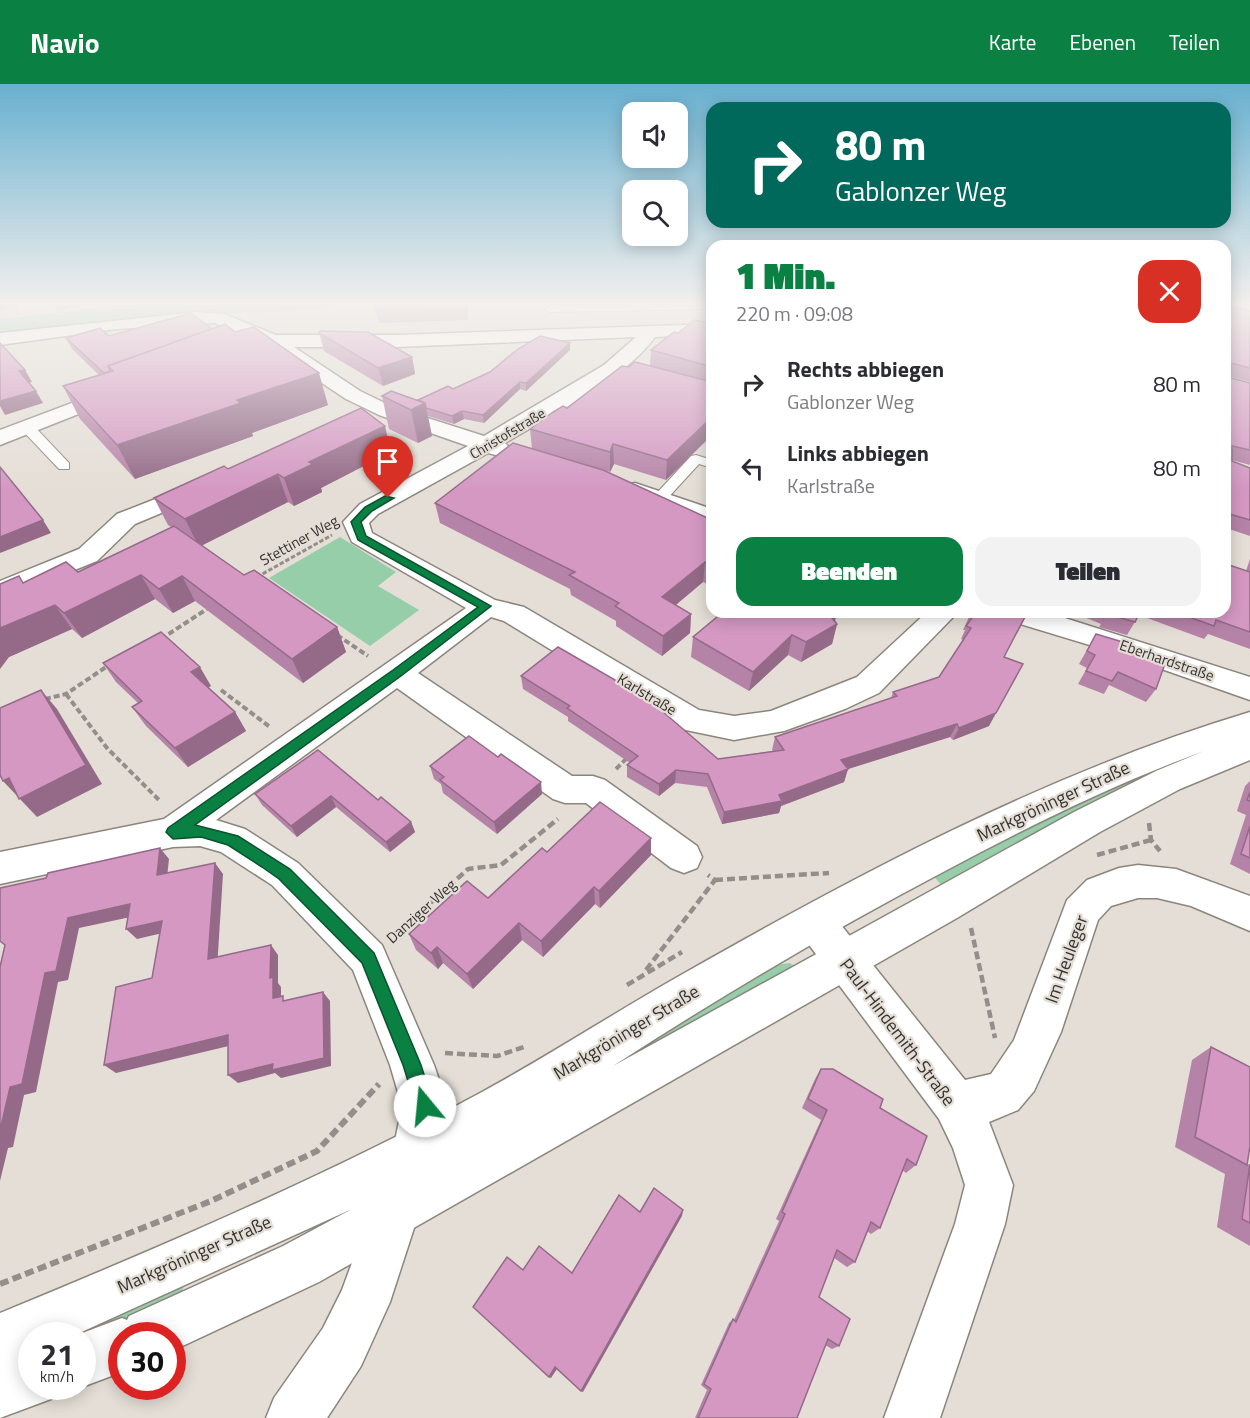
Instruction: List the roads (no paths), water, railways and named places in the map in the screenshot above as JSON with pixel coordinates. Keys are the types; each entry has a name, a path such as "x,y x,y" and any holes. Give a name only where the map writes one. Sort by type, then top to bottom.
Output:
{"street":[{"path":"310,366 353,395 386,411 520,455"},
{"path":"614,367 636,373"},
{"name":"Christofstraße","path":"356,522 369,509 488,446 614,367"},
{"path":"0,438 134,385"},
{"path":"353,424 386,411"},
{"path":"0,591 88,555 126,519 223,479"},
{"path":"618,484 706,515"},
{"name":"Karlstraße","path":"356,522 361,537 486,606 514,614 692,721 734,728 773,723 868,686 938,618"},
{"path":"178,828 397,673 486,606"},
{"name":"Eberhardstraße","path":"1034,618 1126,646 1250,690"},
{"path":"397,673 565,789 593,790 684,857"},
{"name":"Markgröninger Straße","path":"0,1340 210,1249 416,1151 564,1071 700,987 815,922 1076,786 1188,741 1250,724"},
{"name":"Markgröninger Straße","path":"176,1322 301,1264 943,906 1087,822 1168,780 1250,746"},
{"path":"0,868 178,828 201,831 232,840 285,874 368,958 412,1065 425,1106 416,1151 394,1211 382,1255 359,1311 342,1347 294,1418"},
{"name":"Im Heuleger","path":"955,1103 979,1102 1007,1091 1030,1056 1081,912 1098,893 1120,883 1147,880 1191,889 1250,914"},
{"name":"Paul-Hindemith-Straße","path":"815,922 955,1103 974,1141 989,1185 980,1224 912,1418"},
{"path":"0,1392 18,1385"}],"lane":[{"path":"27,427 64,466"},
{"path":"660,498 696,459 706,462"}]}
